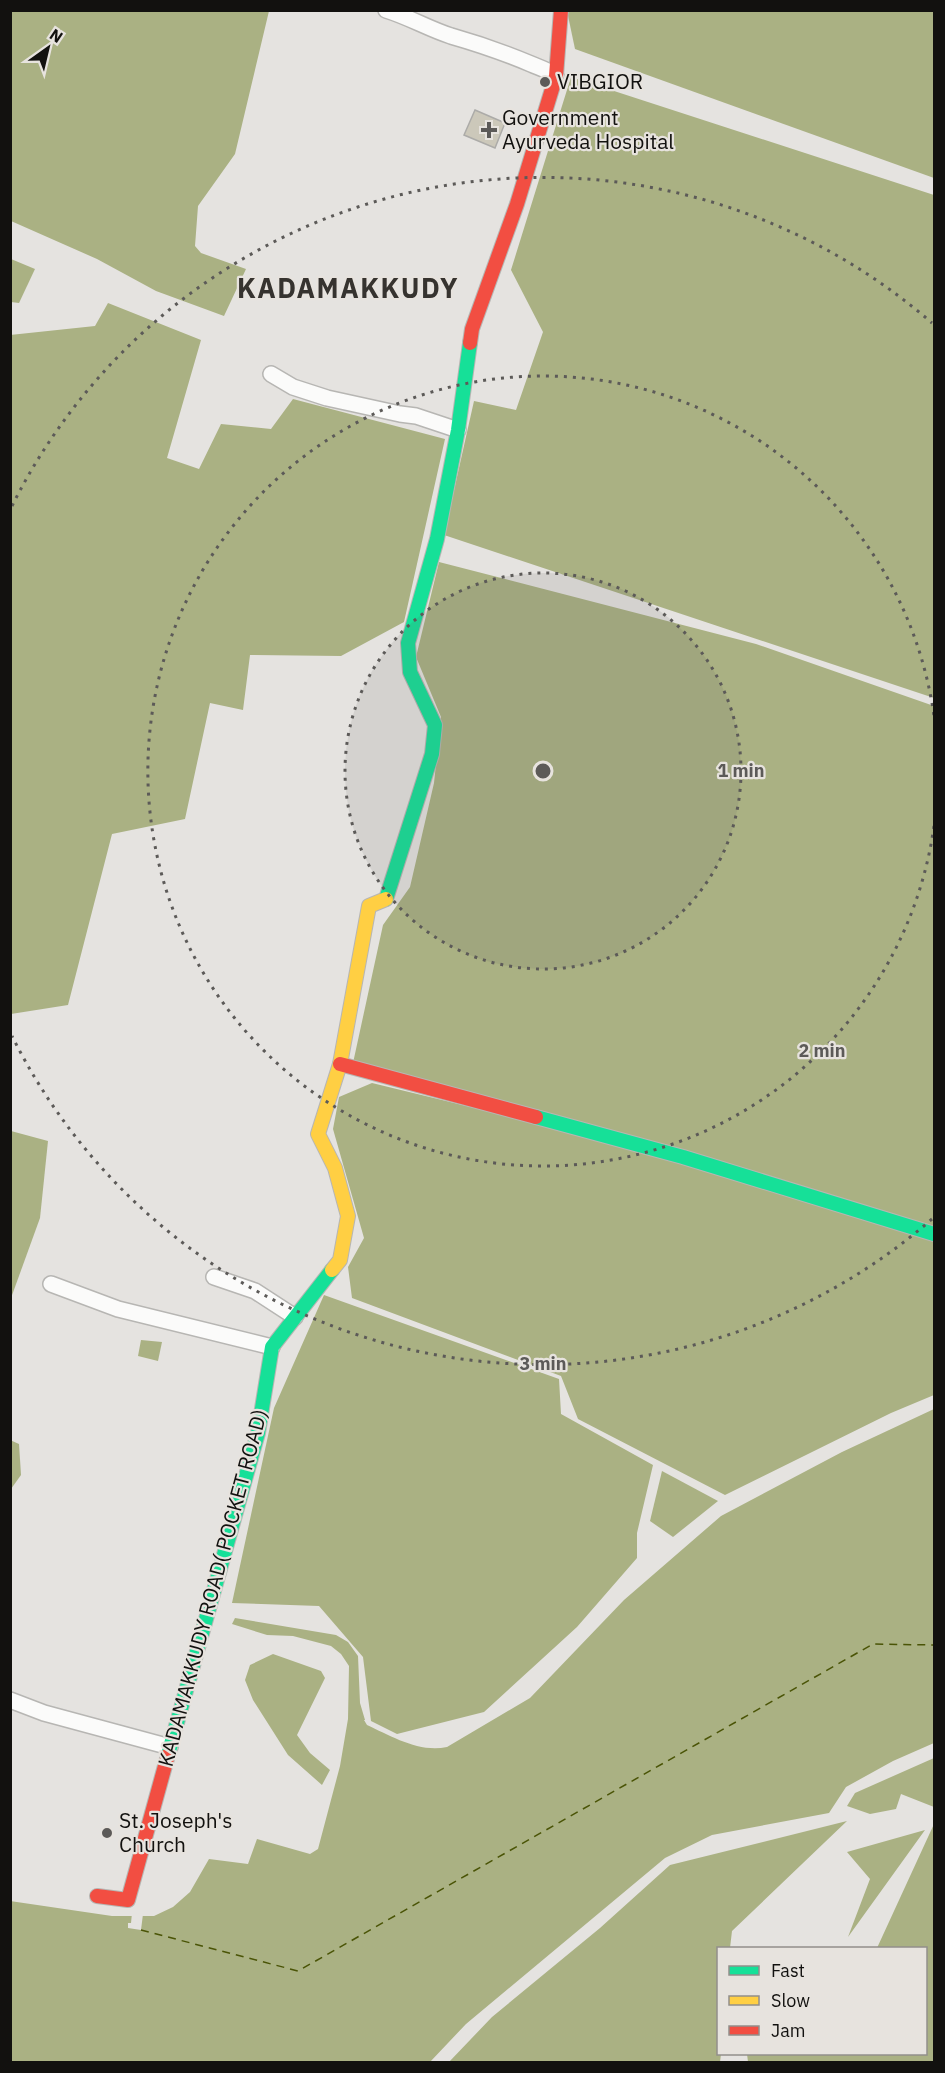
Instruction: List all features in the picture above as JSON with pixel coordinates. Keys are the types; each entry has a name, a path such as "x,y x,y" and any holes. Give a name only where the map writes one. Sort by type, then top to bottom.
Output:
{"street":[{"path":"386,10 450,36 511,54 548,70 556,76"},
{"name":"KADAMAKKUDY ROAD( POCKET ROAD)","path":"97,1896 128,1900 258,1433 271,1353 295,1317 340,1260 348,1216 335,1168 318,1134 340,1065 369,906 387,899 432,754 435,725 410,672 408,643 437,539 458,430 472,329 517,204 556,76 561,10"},
{"path":"271,374 293,387 327,398 416,416 458,430"},
{"path":"340,1065 682,1157 934,1234"},
{"path":"214,1277 255,1291 295,1317"},
{"path":"51,1284 118,1309 271,1353"},
{"path":"110,1316 217,1338 271,1353"},
{"path":"10,1700 44,1713 170,1748"}],"shaded area":[{"path":"11,10 269,11 235,154 198,206 195,246 201,253 246,269 224,316 156,291 97,259 11,221"},
{"path":"567,11 934,11 934,178 575,49"},
{"path":"571,77 934,195 934,698 444,535 474,401 516,410 543,332 511,270"},
{"path":"11,259 35,269 19,303 11,302"},
{"path":"108,303 201,340 167,458 199,469 221,424 271,429 293,399 445,439 404,622 341,656 250,655 243,710 210,703 185,819 112,834 68,1005 11,1014 10,335 95,326"},
{"path":"439,562 756,644 934,706 934,1229 353,1063 383,925 410,887 434,783 441,717 416,657"},
{"path":"372,1083 643,1149 934,1241 934,1395 891,1413 725,1495 578,1419 561,1376 352,1298 348,1267 364,1238 333,1129 339,1097"},
{"path":"11,1131 48,1141 40,1218 11,1298"},
{"path":"324,1295 559,1379 561,1414 653,1465 637,1533 637,1558 577,1627 484,1712 397,1734 371,1721 363,1657 319,1606 232,1603 274,1408"},
{"path":"141,1340 162,1342 158,1361 138,1356"},
{"path":"934,1409 934,1743 893,1761 846,1787 829,1813 712,1835 665,1858 466,2024 430,2062 11,2062 10,1901 112,1916 154,1916 173,1907 190,1892 209,1859 248,1864 257,1839 310,1854 318,1849 340,1766 348,1719 349,1666 341,1654 331,1646 293,1636 267,1635 232,1624 235,1618 336,1635 348,1642 358,1656 360,1703 367,1725 416,1746 447,1747 530,1698 624,1600 721,1516 842,1452"},
{"path":"10,1440 19,1444 21,1475 11,1489"},
{"path":"662,1471 718,1501 673,1537 650,1521"},
{"path":"273,1654 321,1671 325,1678 297,1735 310,1753 330,1770 322,1785 288,1755 253,1700 245,1680 250,1665"},
{"path":"934,1758 934,1807 901,1794 896,1809 870,1814 847,1806 855,1793"},
{"path":"847,1821 732,1931 730,1947 717,1947 717,2055 721,2055 720,2062 449,2062 492,2017 600,1928 670,1865"},
{"path":"934,1824 934,2062 748,2062 747,2055 927,2055 927,1947 877,1947"},
{"path":"925,1830 848,1937 870,1879 847,1852"}],"pier":[{"path":"132,1913 143,1914 141,1930 128,1928"}],"building":[{"path":"475,110 505,123 495,148 464,135"}],"ferry route":[{"path":"141,1930 298,1971 873,1644 934,1645"}],"traffic: fast":[{"path":"386,899 432,754 435,725 410,672 408,643 437,539 458,430 470,343"},
{"path":"536,1117 683,1157 934,1234"},
{"path":"168,1755 258,1433 272,1347 332,1270"}],"traffic: slow":[{"path":"332,1270 340,1260 348,1216 335,1168 318,1134 340,1064 369,906 386,899"}],"traffic: jam":[{"path":"470,343 472,329 517,204 556,76 561,10"},
{"path":"340,1064 536,1117"},
{"path":"97,1896 128,1900 168,1755"}],"place":[{"name":"VIBGIOR","path":"545,82"},
{"name":"Government Ayurveda Hospital","path":"489,130"},
{"name":"St. Joseph's Church","path":"107,1833"}],"district":[{"name":"KADAMAKKUDY","path":"348,289"}]}
